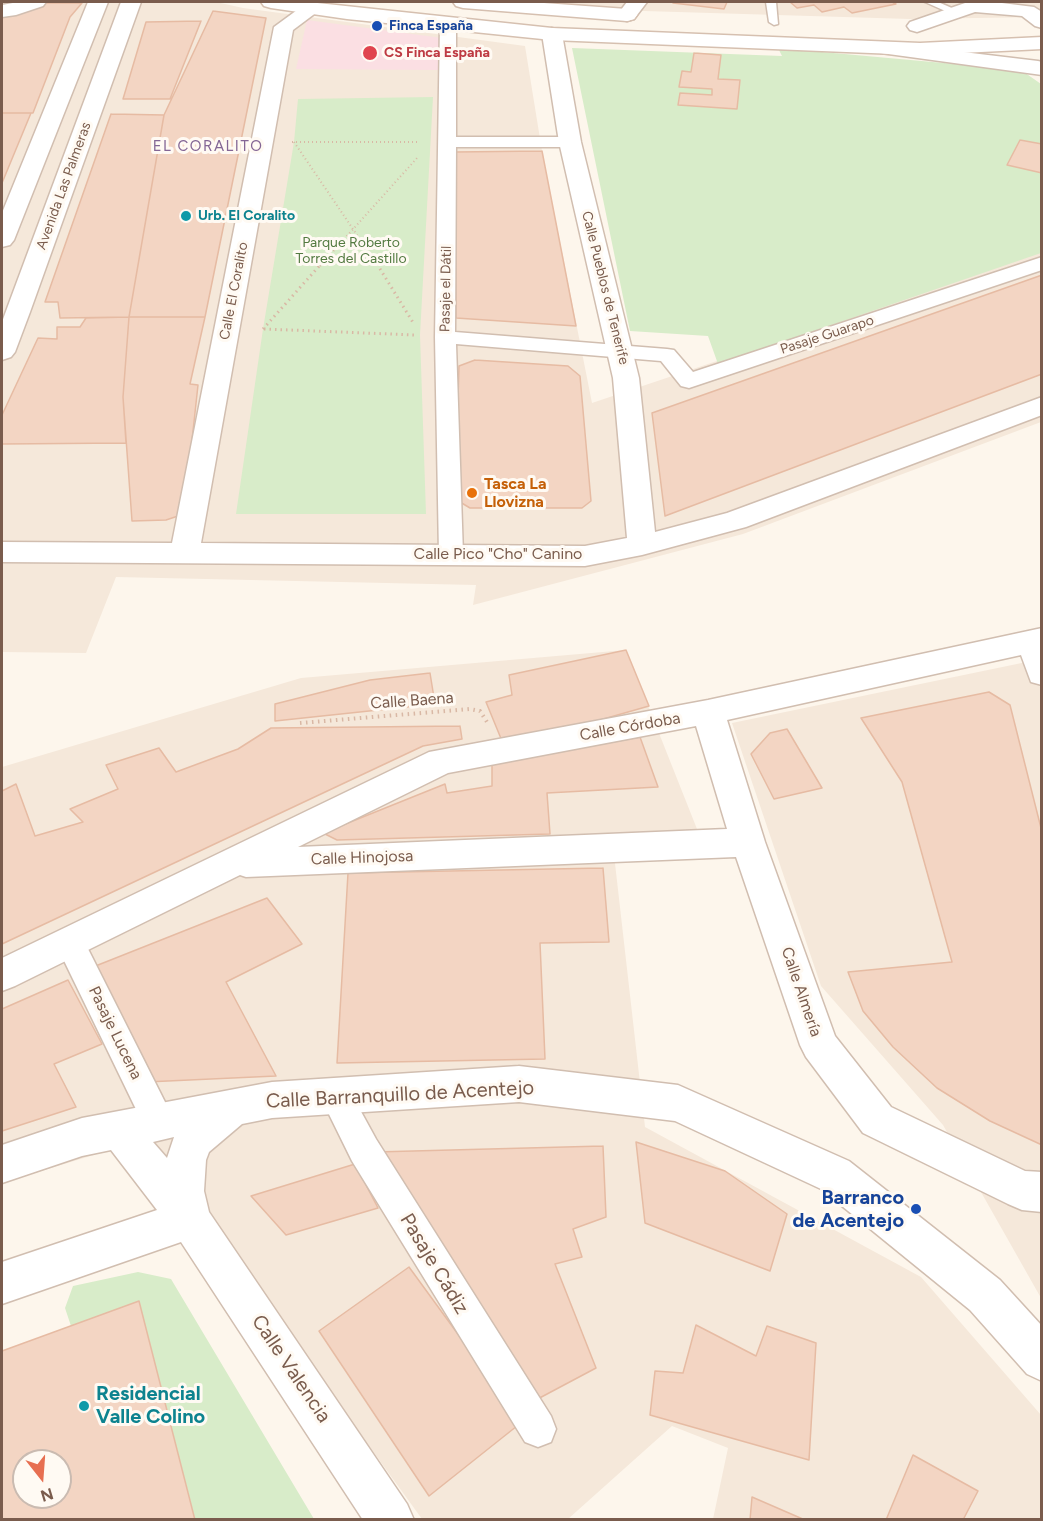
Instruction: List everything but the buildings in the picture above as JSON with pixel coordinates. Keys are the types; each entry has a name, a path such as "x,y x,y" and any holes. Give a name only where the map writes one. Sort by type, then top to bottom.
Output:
{"street":[{"path":"2,11 36,2"},
{"path":"2,240 98,2"},
{"path":"271,2 311,9 552,34 877,48 920,49 1041,28"},
{"path":"372,2 614,24 799,28"},
{"path":"463,2 638,11"},
{"path":"1031,11 971,6 907,26 1041,44"},
{"name":"Calle El Coralito","path":"185,552 284,27 311,9"},
{"name":"Avenida Las Palmeras","path":"2,352 127,10"},
{"path":"765,22 892,42 984,37"},
{"name":"Pasaje el Dátil","path":"448,24 440,142 451,555"},
{"name":"Calle Pueblos de Tenerife","path":"552,34 570,142 626,378 642,545"},
{"path":"877,48 1040,62"},
{"path":"440,142 570,142"},
{"name":"Pasaje Guarapo","path":"620,351 667,355 689,381 1041,263"},
{"path":"446,337 620,351"},
{"name":"Calle Pico \"Cho\" Canino","path":"2,552 585,556 642,545 736,520 1041,405"},
{"path":"1037,640 1041,674"},
{"name":"Calle Córdoba","path":"235,863 441,761 708,712 1037,640"},
{"name":"Calle Almería","path":"708,712 748,842 819,1045 877,1120 1022,1190 1041,1192"},
{"name":"Calle Hinojosa","path":"2,975 235,863 748,842"},
{"name":"Pasaje Lucena","path":"70,942 159,1123"},
{"name":"Calle Barranquillo de Acentejo","path":"2,1164 82,1137 272,1100 519,1084 678,1103 835,1175 985,1294 1041,1359"},
{"name":"Pasaje Cádiz","path":"336,1096 364,1150 538,1429"},
{"name":"Calle Valencia","path":"190,1219 184,1191 184,1170 193,1140 234,1108"},
{"name":"Calle Valencia","path":"120,1131 190,1219 391,1520"},
{"path":"2,1283 190,1219"}],"lane":[{"path":"765,22 771,2"},
{"path":"930,2 971,6"}],"path":[{"path":"262,142 440,142"},
{"path":"294,142 354,228 420,335 263,329 354,228 440,142"},
{"name":"Calle Baena","path":"300,723 470,709 480,711 486,716 496,751"}],"shaded area":[{"path":"49,2 216,2 243,8 525,46 542,151 592,403 1041,252 1041,422 743,534 473,605 476,585 116,577 86,653 2,652 2,14 16,15"},
{"path":"520,2 1041,2 1042,17 910,19 611,10"},
{"name":"CS Finca España","path":"307,20 442,38 440,70 296,69"},
{"path":"626,650 697,829 612,837 645,1127 921,1277 1041,1415 1041,1519 713,1519 728,1448 672,1426 568,1519 422,1519 146,1139 2,1183 2,767 301,678"},
{"path":"1041,659 1041,1298 943,1125 821,986 732,723"}],"green space":[{"path":"572,48 782,56 778,48 1021,70 1041,84 1041,253 718,364 708,336 630,331"},
{"name":"Parque Roberto Torres del Castillo","path":"433,97 420,335 426,514 236,514 263,329 294,142 298,99"},
{"path":"138,1272 171,1279 314,1519 195,1519 139,1301 71,1326 65,1308 73,1286"}],"place":[{"name":"Finca España","path":"377,26"},
{"name":"CS Finca España","path":"370,53"},
{"name":"Urb. El Coralito","path":"186,216"},
{"name":"Tasca La Llovizna","path":"472,493"},
{"name":"Barranco de Acentejo","path":"916,1209"},
{"name":"Residencial Valle Colino","path":"84,1406"}],"district":[{"name":"EL CORALITO","path":"208,147"}]}
